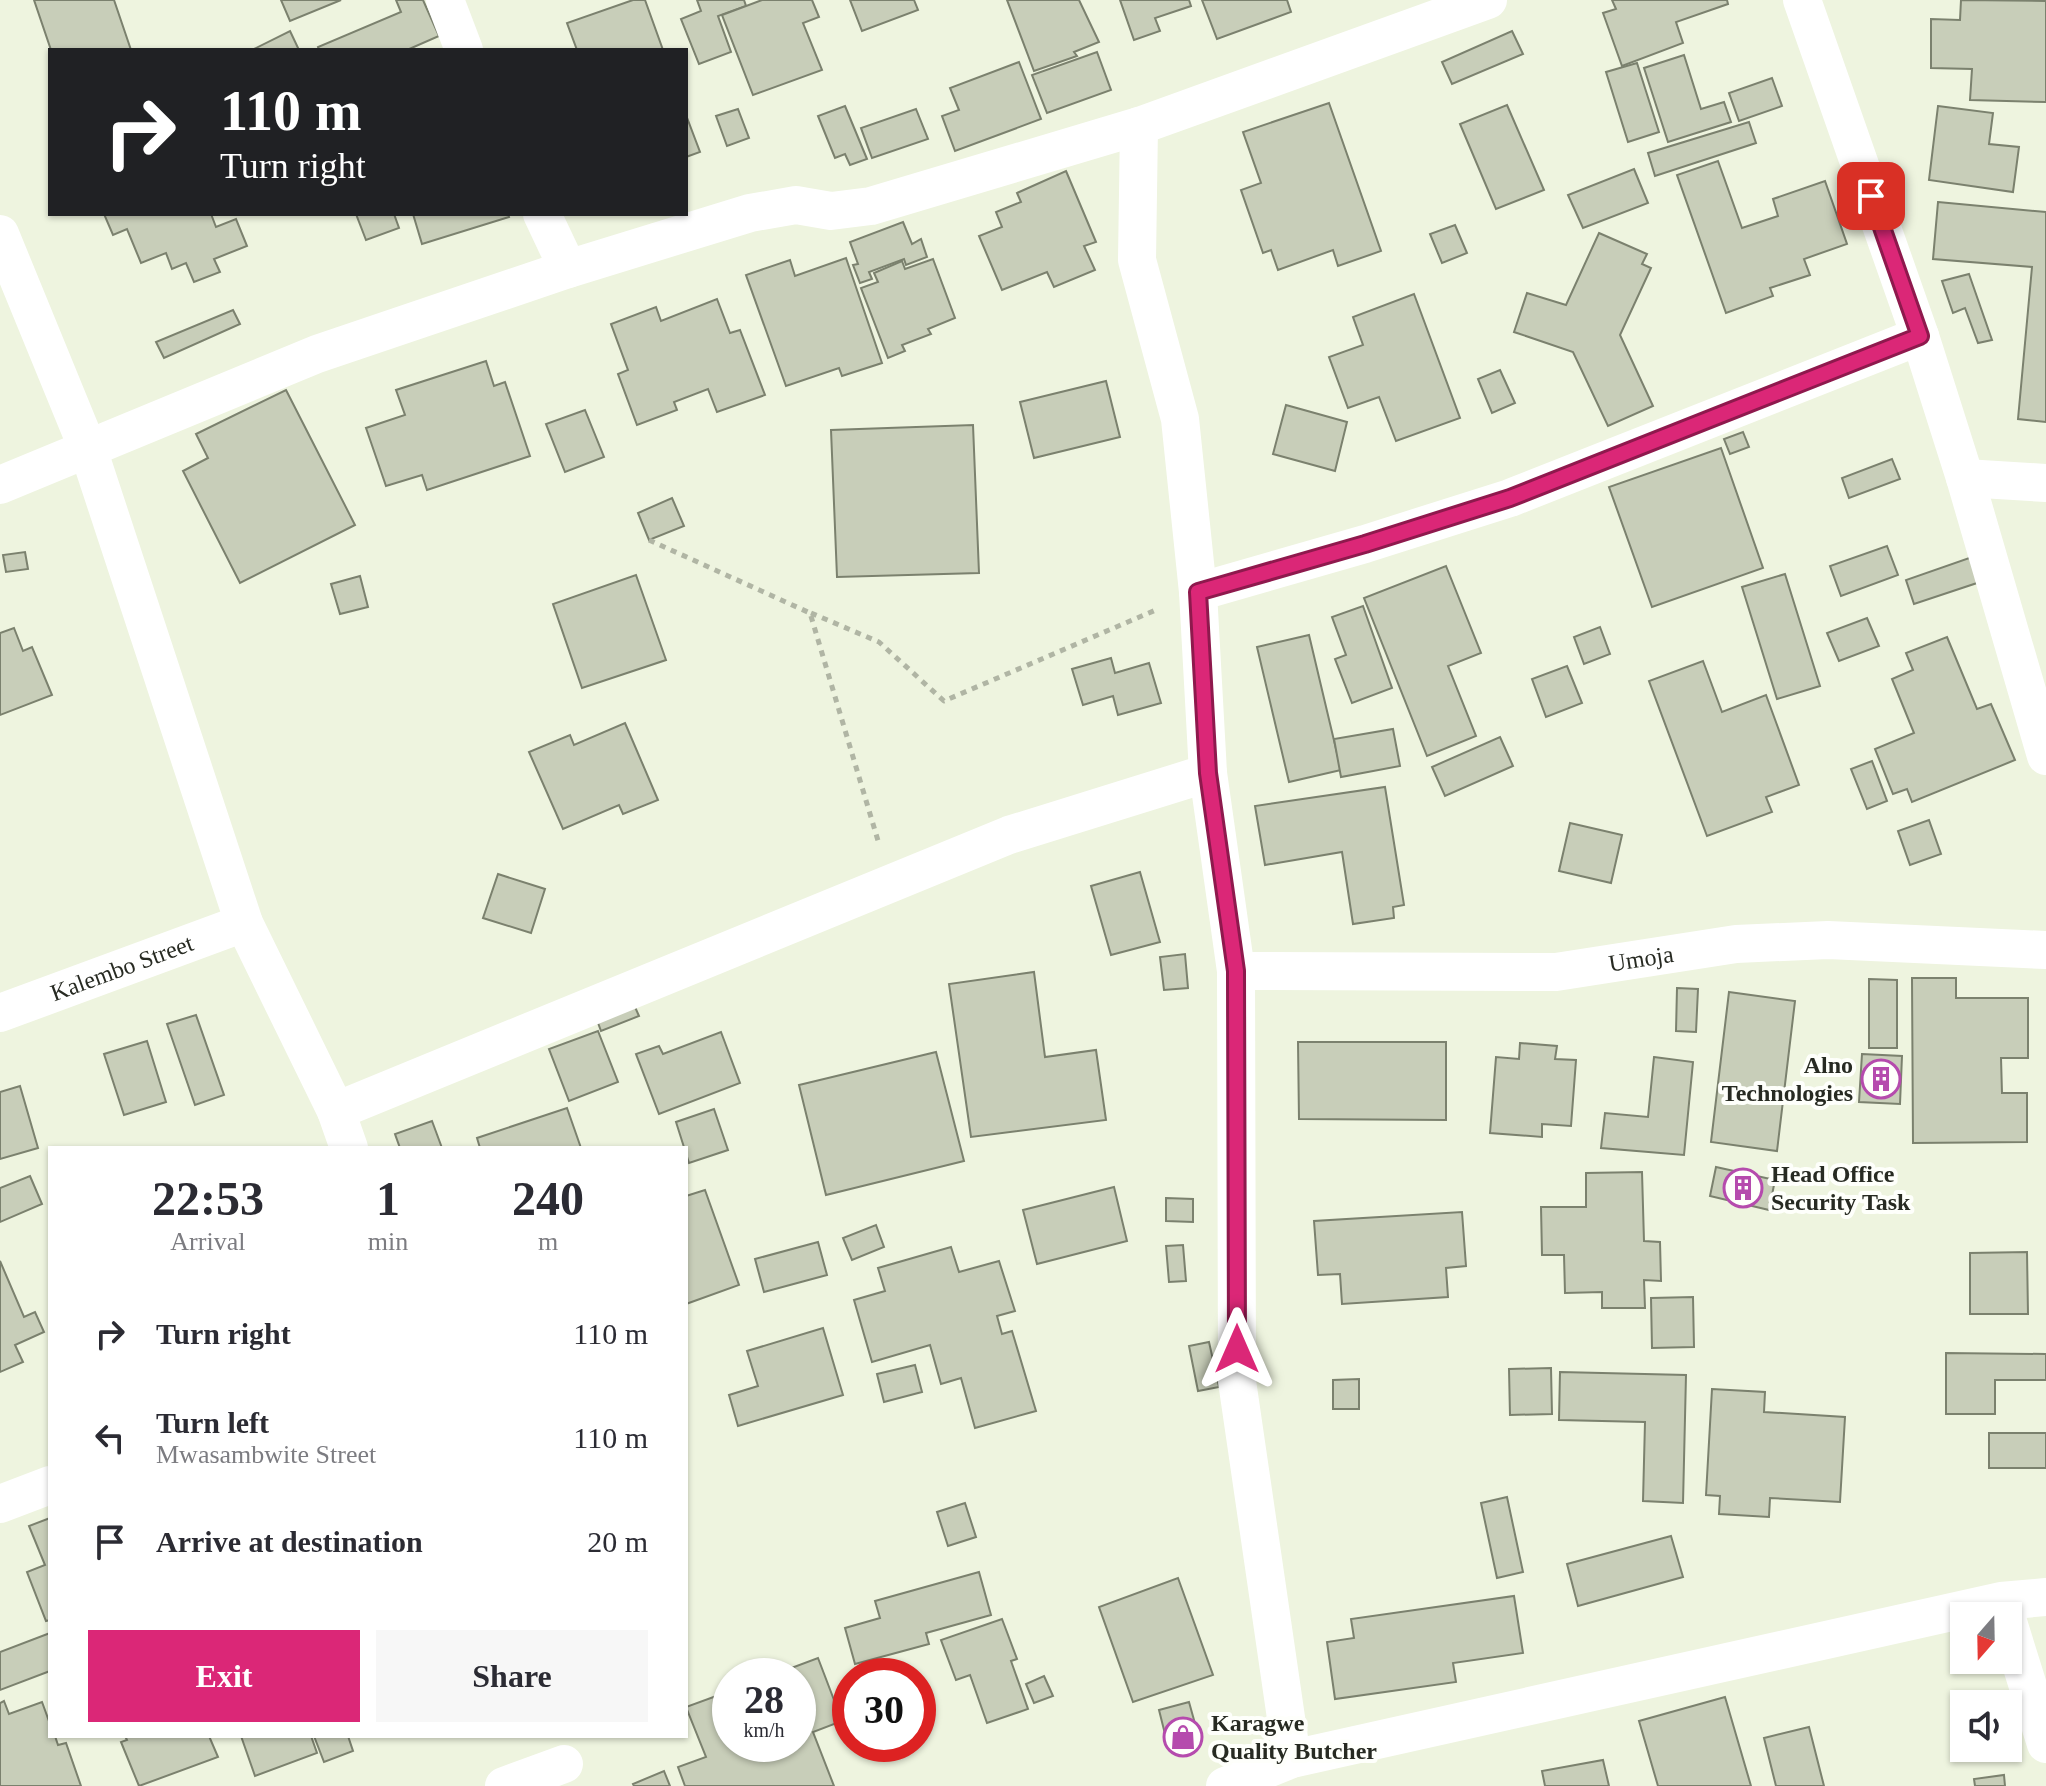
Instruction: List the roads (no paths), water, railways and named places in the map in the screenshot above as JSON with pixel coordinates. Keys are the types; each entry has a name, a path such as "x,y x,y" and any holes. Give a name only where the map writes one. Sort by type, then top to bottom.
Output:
{"street":[{"path":"445,0 463,48"},
{"path":"0,485 317,354 568,269 750,213 796,205 831,211 871,206 1139,126 1488,0"},
{"path":"1802,0 1920,336 2046,756"},
{"path":"1139,126 1137,260 1180,419 1198,592 1208,773 1236,971 1237,1381 1292,1759"},
{"path":"543,216 568,269"},
{"path":"0,234 88,449 244,923 336,1111 348,1146"},
{"path":"1198,592 1510,498 1920,336"},
{"path":"1965,478 2046,483"},
{"path":"336,1111 1009,835 1208,773"},
{"name":"Kalembo Street","path":"0,1013 244,923"},
{"name":"Umoja","path":"1236,971 1556,972 1736,944 1828,940 2046,950"},
{"path":"0,1504 48,1486"},
{"path":"2022,1606 2046,1597"},
{"path":"1225,1786 1292,1759 1950,1624"},
{"path":"2022,1667 2046,1744"},
{"path":"504,1786 564,1762"}],"place":[{"name":"Alno Technologies","path":"1881,1079"},
{"name":"Head Office Security Task","path":"1743,1188"},
{"name":"Karagwe Quality Butcher","path":"1183,1737"}]}
